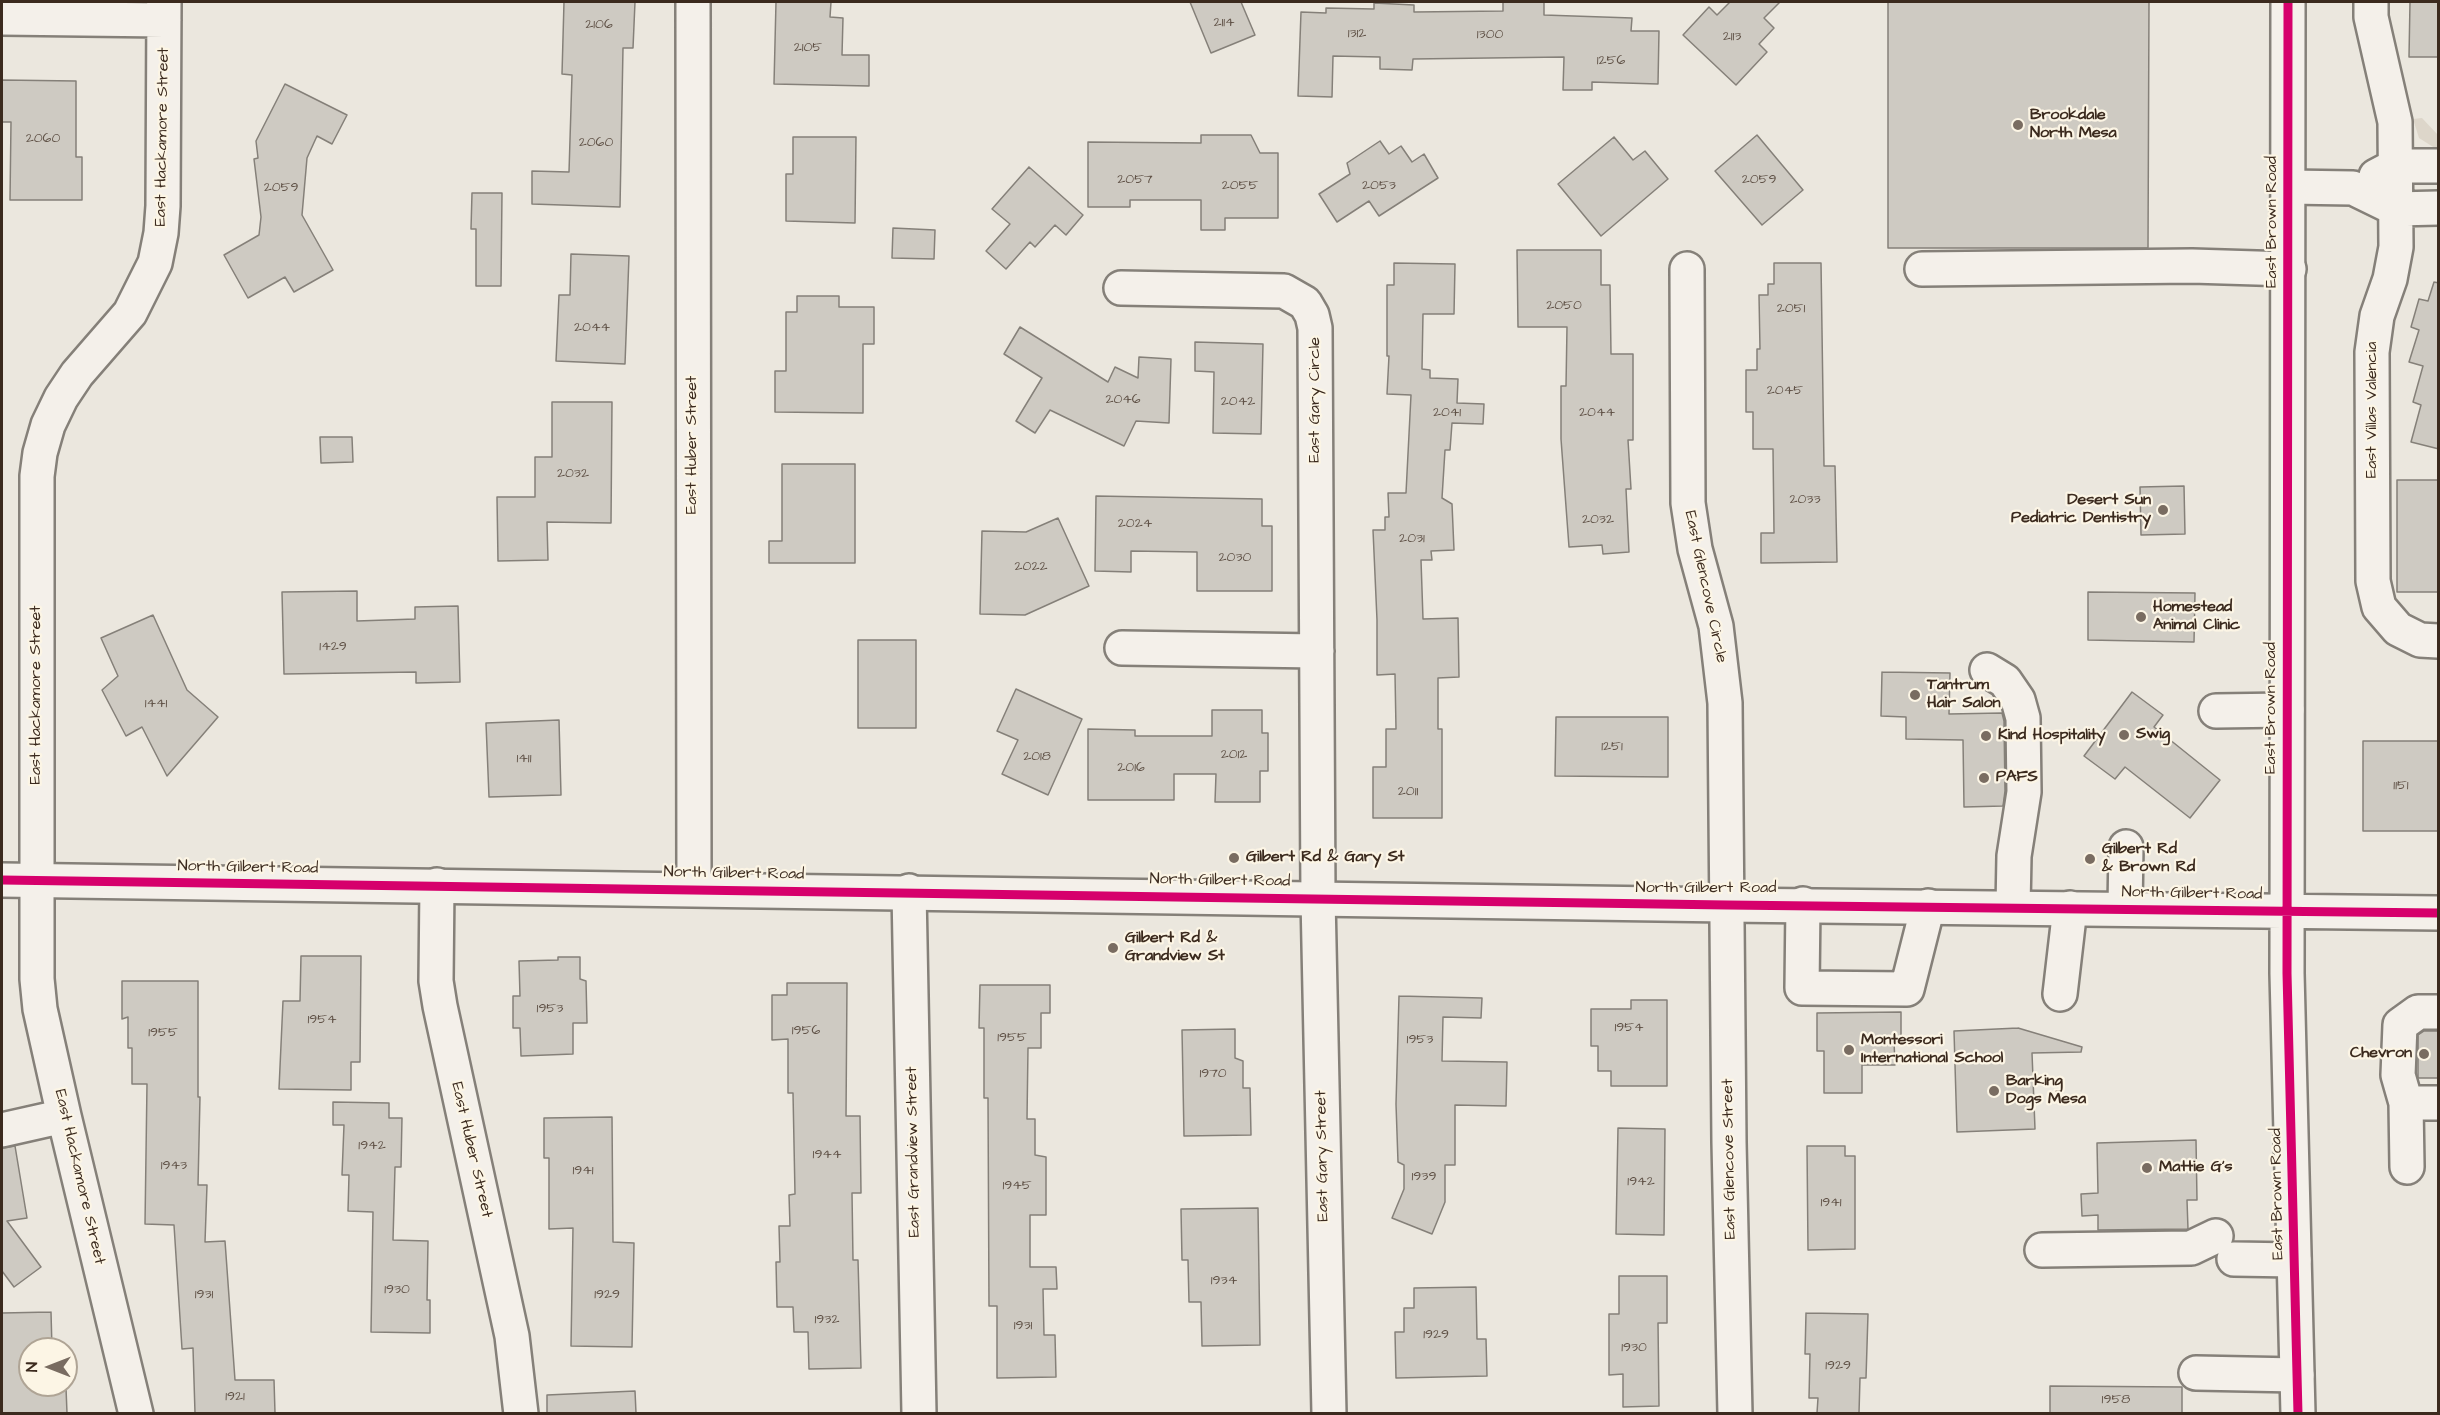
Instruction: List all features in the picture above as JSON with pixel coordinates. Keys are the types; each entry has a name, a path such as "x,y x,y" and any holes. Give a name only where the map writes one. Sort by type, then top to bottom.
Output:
{"street":[{"name":"East Huber Street","path":"693,2 694,889"},
{"name":"East Brown Road","path":"2288,2 2287,911 2298,1413"},
{"name":"East Villas Valencia","path":"2371,2 2371,17 2396,122 2396,247 2394,264 2377,316 2372,352 2373,581 2379,607 2387,619 2398,629 2420,640 2439,641"},
{"path":"2,18 164,11"},
{"name":"East Hackamore Street","path":"136,1413 64,1116 38,989 37,476 40,453 48,425 61,398 77,374 130,313 155,263 164,206 164,11"},
{"path":"2353,188 2396,166 2439,166"},
{"path":"2288,187 2353,188 2396,209 2439,208"},
{"path":"1922,269 2192,266 2289,268"},
{"name":"East Glencove Circle","path":"1687,269 1688,503 1695,549 1716,626 1723,678 1727,905"},
{"name":"East Gary Circle","path":"1121,288 1270,289 1295,296 1305,303 1312,315 1317,341 1318,898"},
{"path":"1122,648 1317,651"},
{"path":"1987,670 2006,681 2018,700 2022,718 2024,792 2014,855 2013,907"},
{"path":"2216,711 2287,710"},
{"path":"2125,908 2126,847"},
{"name":"North Gilbert Road","path":"2,880 909,891 1727,905 2439,912"},
{"name":"East Huber Street","path":"437,885 436,981 512,1336 521,1413"},
{"name":"East Grandview Street","path":"909,891 919,1413"},
{"name":"East Gary Street","path":"1318,898 1329,1413"},
{"path":"1803,904 1802,988 1907,989 1928,906"},
{"name":"East Glencove Street","path":"1727,905 1735,1413"},
{"path":"2060,994 2070,908"},
{"path":"2407,1167 2406,1103 2398,1075 2400,1025 2418,1012 2439,1012"},
{"path":"2406,1103 2439,1103"},
{"path":"2,1130 64,1116"},
{"path":"2042,1250 2225,1248 2294,1260"},
{"path":"2196,1373 2297,1375"}],"shaded area":[{"path":"2422,118 2438,135 2438,150 2419,138 2413,119"}],"building":[{"path":"564,2 635,2 633,48 623,48 620,207 532,204 532,171 569,172 572,75 562,74"},
{"path":"776,2 831,2 830,17 843,18 842,55 869,55 869,86 774,84"},
{"path":"1190,2 1241,2 1255,35 1211,53"},
{"path":"1503,2 1544,2 1544,15 1632,18 1631,31 1659,31 1658,84 1592,82 1592,90 1563,90 1564,57 1413,59 1412,70 1380,69 1380,57 1333,56 1332,97 1298,96 1301,12 1326,13 1326,8 1374,9 1374,3 1414,5 1414,12 1503,11"},
{"path":"1730,2 1780,2 1764,18 1774,28 1759,44 1767,52 1736,85 1683,35 1709,7 1717,15"},
{"name":"Brookdale North Mesa","path":"1888,2 2149,2 2148,248 1888,248"},
{"path":"2410,2 2439,2 2439,57 2409,57"},
{"path":"2,80 76,81 76,157 82,157 82,200 10,200 11,122 2,122"},
{"path":"285,84 347,115 332,144 317,136 307,158 302,215 333,270 294,292 285,277 248,298 224,255 259,235 261,217 254,159 258,158 256,141"},
{"path":"1201,135 1251,135 1260,153 1278,153 1278,218 1225,218 1225,230 1201,230 1201,200 1130,200 1130,207 1088,207 1088,142 1201,143"},
{"path":"1757,135 1803,190 1762,225 1715,171"},
{"path":"793,137 856,137 855,223 786,221 786,174 793,174"},
{"path":"1614,137 1633,160 1645,151 1668,179 1601,236 1558,184"},
{"path":"1380,141 1389,154 1401,146 1412,162 1424,154 1438,178 1379,216 1369,201 1337,222 1319,194 1350,174 1347,163"},
{"path":"1029,167 1083,215 1066,235 1055,225 1035,247 1030,242 1006,269 986,251 1010,224 992,209"},
{"path":"472,193 502,193 501,286 476,286 476,229 471,229"},
{"path":"893,228 935,230 934,259 892,258"},
{"path":"1517,250 1601,250 1601,285 1610,285 1611,354 1633,354 1633,440 1628,440 1631,489 1626,489 1629,552 1603,554 1602,545 1569,547 1561,439 1561,386 1566,386 1567,327 1518,327"},
{"path":"571,254 629,256 625,364 556,361 559,295 570,295"},
{"path":"1394,263 1455,264 1454,314 1423,314 1422,369 1430,370 1430,378 1458,379 1457,403 1484,404 1483,424 1452,423 1450,450 1445,450 1442,498 1452,504 1454,550 1431,551 1432,560 1421,560 1423,619 1458,618 1459,677 1438,678 1438,729 1442,729 1442,818 1373,818 1373,767 1386,767 1386,729 1396,729 1395,674 1377,675 1373,530 1385,530 1385,517 1389,517 1388,493 1406,493 1411,395 1387,394 1389,356 1387,356 1387,285 1394,285"},
{"path":"1774,263 1821,263 1824,466 1835,466 1837,562 1761,563 1761,533 1774,533 1773,449 1753,449 1753,412 1746,412 1746,370 1757,370 1757,349 1760,349 1759,295 1768,295 1768,284 1774,284"},
{"path":"2434,282 2439,283 2439,449 2411,442 2421,405 2413,402 2423,366 2409,362 2419,330 2411,327 2419,299 2428,301"},
{"path":"797,296 839,296 839,307 874,307 874,344 863,344 863,413 775,412 775,371 786,371 786,312 797,312"},
{"path":"1020,327 1108,382 1115,367 1138,378 1139,357 1171,359 1169,423 1136,421 1124,446 1050,410 1035,433 1016,421 1042,378 1004,354"},
{"path":"1195,342 1263,344 1261,434 1213,433 1214,372 1195,371"},
{"path":"552,402 612,402 611,523 547,522 548,560 498,561 497,497 535,497 535,457 552,457"},
{"path":"320,437 352,437 353,462 321,463"},
{"path":"782,464 855,464 855,563 769,563 769,541 782,541"},
{"path":"2397,480 2439,480 2439,592 2397,592"},
{"name":"Desert Sun Pediatric Dentistry","path":"2184,486 2185,534 2141,535 2140,487"},
{"path":"1096,496 1262,499 1262,526 1272,526 1272,591 1197,591 1197,552 1131,551 1131,572 1095,571"},
{"path":"1058,518 1089,586 1025,615 980,614 982,531 1026,532"},
{"path":"357,591 357,621 415,619 415,607 458,606 460,682 416,683 416,672 284,674 282,592"},
{"name":"Homestead Animal Clinic","path":"2088,592 2195,593 2194,642 2088,640"},
{"path":"153,615 187,690 218,717 167,776 142,727 126,736 102,690 118,676 101,638"},
{"path":"858,640 916,640 916,728 858,728"},
{"path":"1882,672 1950,673 1949,714 2002,713 2005,791 2003,806 1964,807 1963,740 1906,739 1906,717 1881,716"},
{"path":"1016,689 1082,719 1048,795 1002,774 1018,740 997,731"},
{"path":"2132,692 2163,715 2154,727 2220,780 2190,818 2125,767 2115,779 2084,756"},
{"path":"1212,710 1262,710 1262,733 1268,733 1268,771 1260,771 1260,802 1215,802 1216,774 1174,774 1174,800 1088,800 1088,729 1135,730 1135,736 1212,736"},
{"path":"1556,717 1668,717 1668,777 1555,776"},
{"path":"559,720 561,795 489,797 486,723"},
{"path":"2363,741 2439,741 2439,831 2363,831"},
{"path":"301,956 361,956 360,1062 351,1062 351,1090 279,1089 283,1001 300,1001"},
{"path":"558,957 580,957 580,979 586,981 587,1023 573,1023 573,1054 521,1056 520,1028 513,1028 513,996 520,996 519,961 558,960"},
{"path":"122,981 198,981 198,1097 200,1097 198,1185 207,1185 205,1242 225,1241 235,1380 274,1380 275,1413 195,1413 193,1348 182,1349 174,1225 145,1224 147,1084 132,1084 132,1048 128,1048 128,1017 122,1019"},
{"path":"787,983 847,983 846,1116 860,1116 861,1193 852,1193 853,1260 858,1260 861,1368 809,1369 808,1332 794,1332 793,1307 777,1307 776,1262 780,1262 779,1226 790,1226 789,1195 795,1194 793,1093 788,1093 788,1039 772,1040 772,995 787,995"},
{"path":"980,985 1050,985 1050,1013 1041,1013 1041,1048 1028,1048 1027,1119 1035,1119 1035,1155 1046,1157 1046,1215 1030,1215 1030,1267 1056,1267 1057,1289 1043,1289 1044,1335 1055,1335 1056,1377 997,1378 997,1306 989,1306 988,1098 984,1098 984,1028 979,1028"},
{"path":"1399,996 1482,998 1481,1018 1443,1017 1442,1061 1507,1062 1506,1106 1455,1105 1455,1165 1445,1165 1445,1202 1432,1234 1392,1218 1404,1189 1404,1165 1398,1162 1396,1104"},
{"path":"1631,1000 1667,1000 1667,1086 1611,1086 1611,1071 1598,1071 1598,1046 1591,1046 1591,1009 1631,1009"},
{"path":"1901,1012 1901,1041 1894,1041 1895,1065 1862,1065 1862,1093 1824,1093 1824,1051 1817,1051 1817,1013"},
{"name":"Barking Dogs Mesa","path":"2018,1028 2082,1047 2081,1052 2032,1053 2035,1129 1957,1132 1954,1031"},
{"path":"1235,1029 1235,1058 1243,1061 1243,1088 1250,1088 1251,1135 1184,1136 1182,1030"},
{"name":"Chevron","path":"2424,1031 2439,1031 2439,1078 2418,1078 2418,1035"},
{"path":"333,1102 389,1103 389,1118 402,1118 401,1167 395,1167 393,1240 428,1241 427,1300 430,1300 430,1333 371,1332 373,1212 348,1211 349,1175 342,1175 344,1125 333,1125"},
{"path":"612,1117 613,1242 634,1243 632,1347 571,1346 573,1228 549,1229 549,1158 544,1158 544,1118"},
{"path":"1618,1128 1665,1129 1664,1235 1616,1234"},
{"name":"Mattie G's","path":"2196,1140 2197,1200 2187,1200 2188,1229 2098,1230 2098,1215 2082,1216 2081,1194 2098,1193 2097,1143"},
{"path":"15,1146 27,1218 7,1221 41,1267 14,1287 2,1271 2,1148"},
{"path":"1807,1146 1845,1146 1845,1156 1855,1156 1855,1249 1808,1250"},
{"path":"1258,1208 1260,1345 1202,1346 1201,1302 1189,1302 1188,1260 1182,1260 1181,1209"},
{"path":"1619,1276 1667,1276 1667,1323 1658,1323 1659,1406 1623,1407 1623,1374 1609,1375 1609,1314 1619,1314"},
{"path":"1476,1287 1477,1339 1486,1339 1487,1376 1396,1378 1395,1332 1404,1332 1404,1308 1414,1308 1414,1288"},
{"path":"51,1312 52,1337 18,1337 18,1397 66,1397 67,1413 2,1413 2,1313"},
{"path":"1806,1313 1868,1314 1866,1378 1860,1378 1859,1413 1817,1413 1818,1398 1809,1398 1810,1354 1805,1354"},
{"path":"2050,1386 2182,1387 2182,1413 2050,1413"},
{"path":"635,1391 636,1413 547,1413 547,1395"}],"cycle path":[{"path":"2288,2 2287,973 2298,1414"},
{"path":"2,880 2438,913"}],"place":[{"name":"Brookdale North Mesa","path":"2018,125"},
{"name":"Desert Sun Pediatric Dentistry","path":"2163,510"},
{"name":"Homestead Animal Clinic","path":"2141,617"},
{"name":"Tantrum Hair Salon","path":"1915,695"},
{"name":"Swig","path":"2124,735"},
{"name":"Kind Hospitality","path":"1986,736"},
{"name":"PAFS","path":"1984,778"},
{"name":"Gilbert Rd & Gary St","path":"1234,858"},
{"name":"Gilbert Rd & Brown Rd","path":"2090,859"},
{"name":"Gilbert Rd & Grandview St","path":"1113,948"},
{"name":"Montessori International School","path":"1849,1050"},
{"name":"Chevron","path":"2424,1054"},
{"name":"Barking Dogs Mesa","path":"1994,1091"},
{"name":"Mattie G's","path":"2147,1168"}]}
